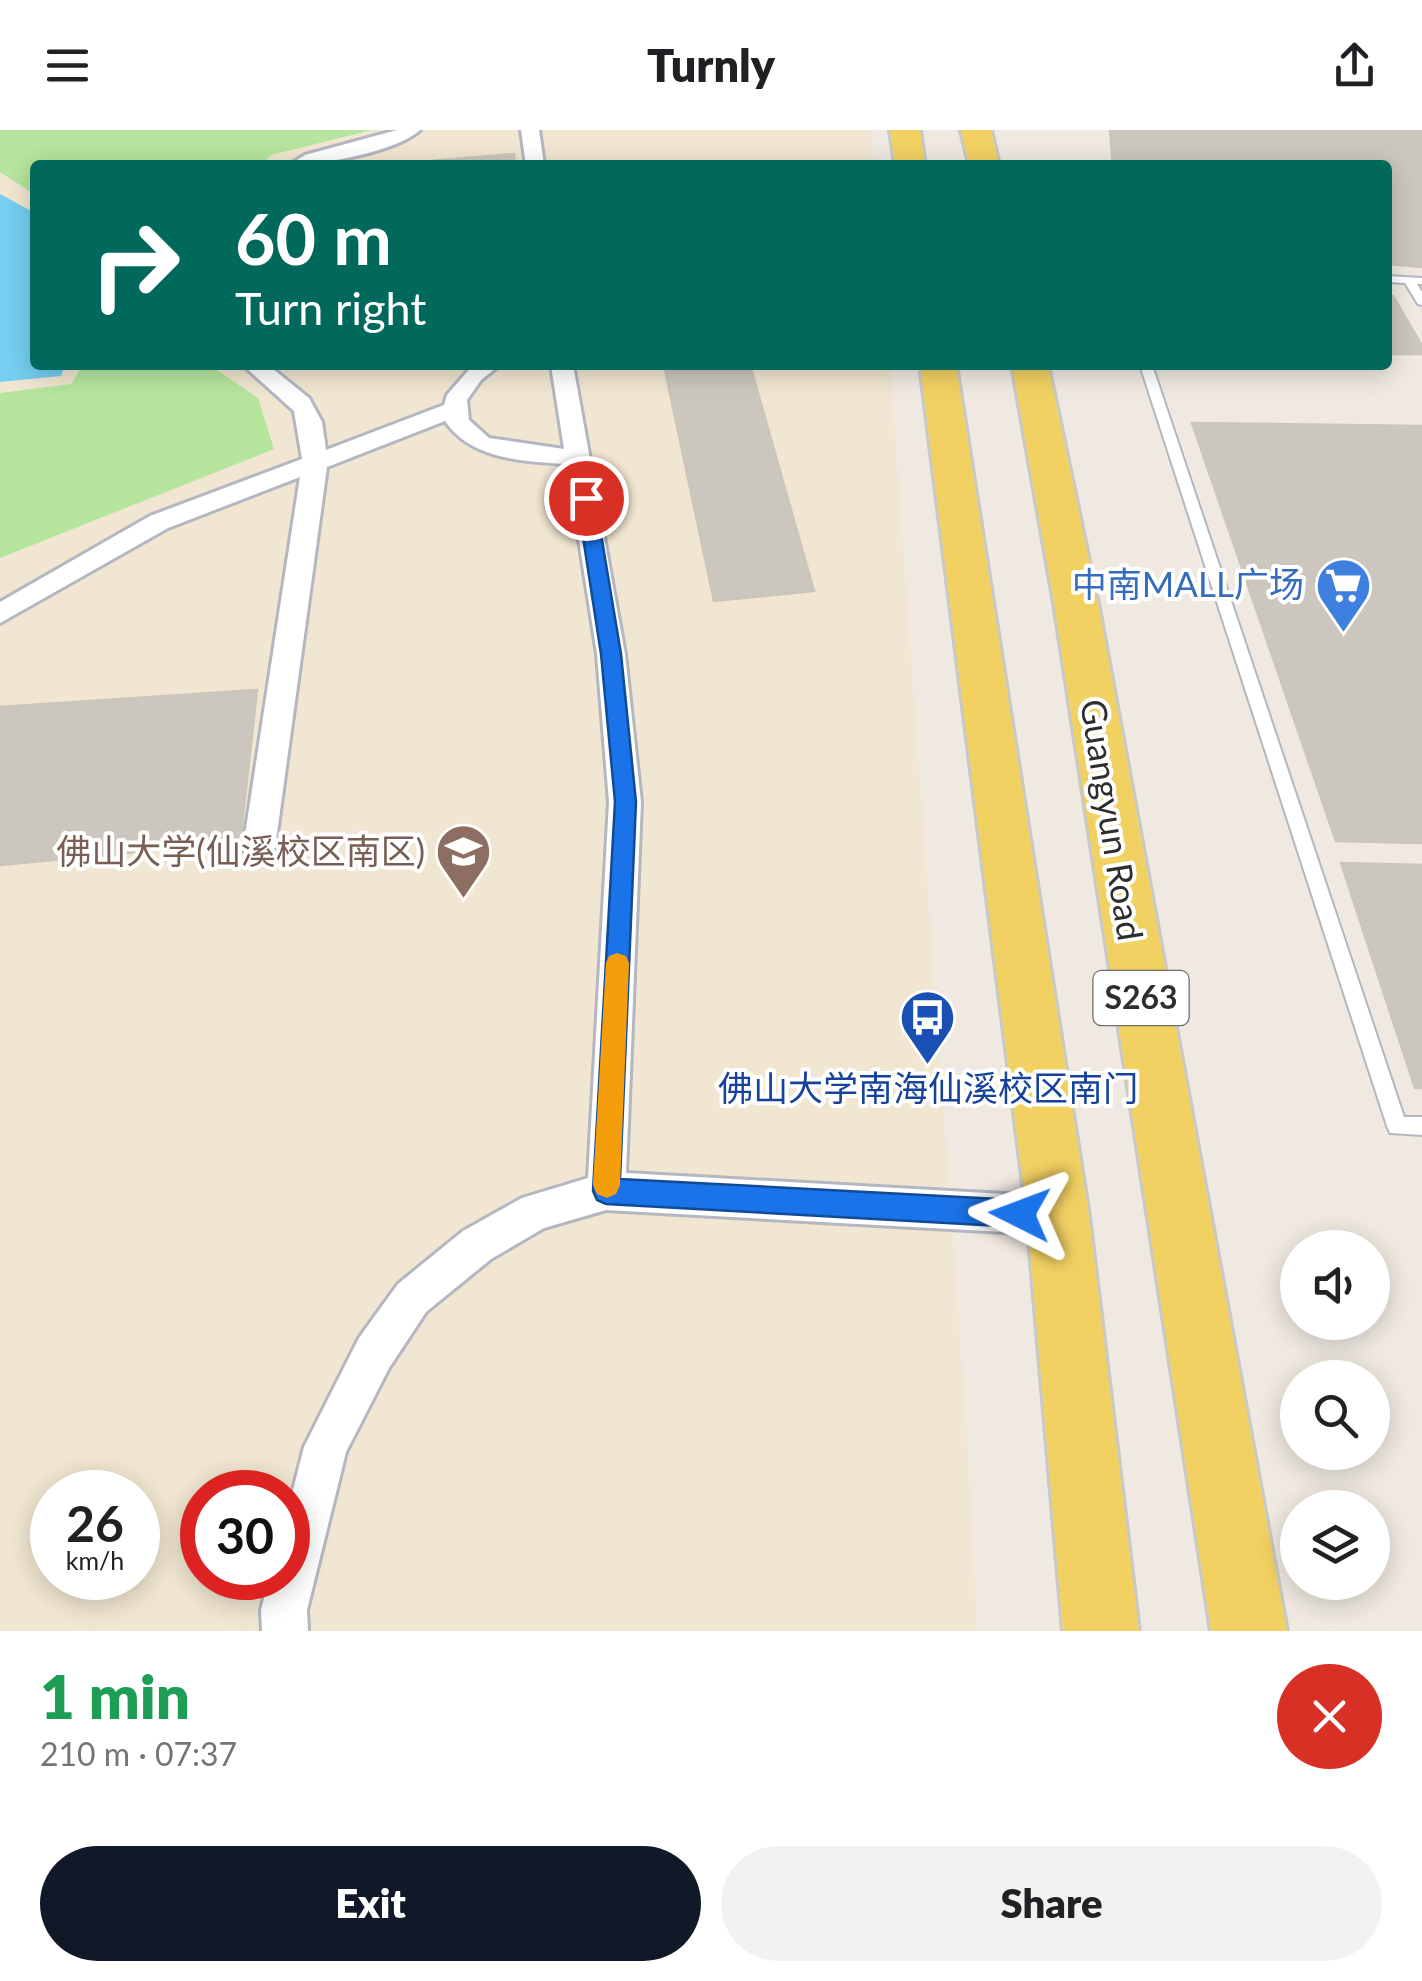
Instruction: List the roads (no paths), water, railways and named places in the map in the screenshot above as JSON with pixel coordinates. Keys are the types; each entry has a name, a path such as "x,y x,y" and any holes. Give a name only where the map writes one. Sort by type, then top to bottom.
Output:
{"main road":[{"path":"906,130 909,160"},
{"path":"976,130 983,160"},
{"path":"939,370 1058,1216 1101,1631"},
{"name":"Guangyun Road","path":"1031,370 1076,603 1249,1631"}],"street":[{"path":"312,160 345,148 385,142 411,130"},
{"path":"530,130 534,160"},
{"path":"260,848 315,462 312,419 300,399 261,370"},
{"path":"481,370 455,400 457,422 482,443 520,453 580,458"},
{"path":"563,370 611,654 626,802 606,1191"},
{"path":"0,614 158,522 456,410"},
{"path":"286,1631 284,1610 326,1447 374,1352 412,1298 477,1245 536,1212 606,1191 1058,1216"}],"lane":[{"path":"1416,280 1422,302"},
{"path":"1148,370 1397,1126 1422,1126"}],"water":[{"path":"0,194 30,210 30,370 63,370 61,376 0,382"}],"place":[{"name":"中南MALL广场","path":"1343,634"},
{"name":"佛山大学(仙溪校区南区)","path":"464,901"},
{"name":"佛山大学南海仙溪校区南门","path":"928,1067"}]}
